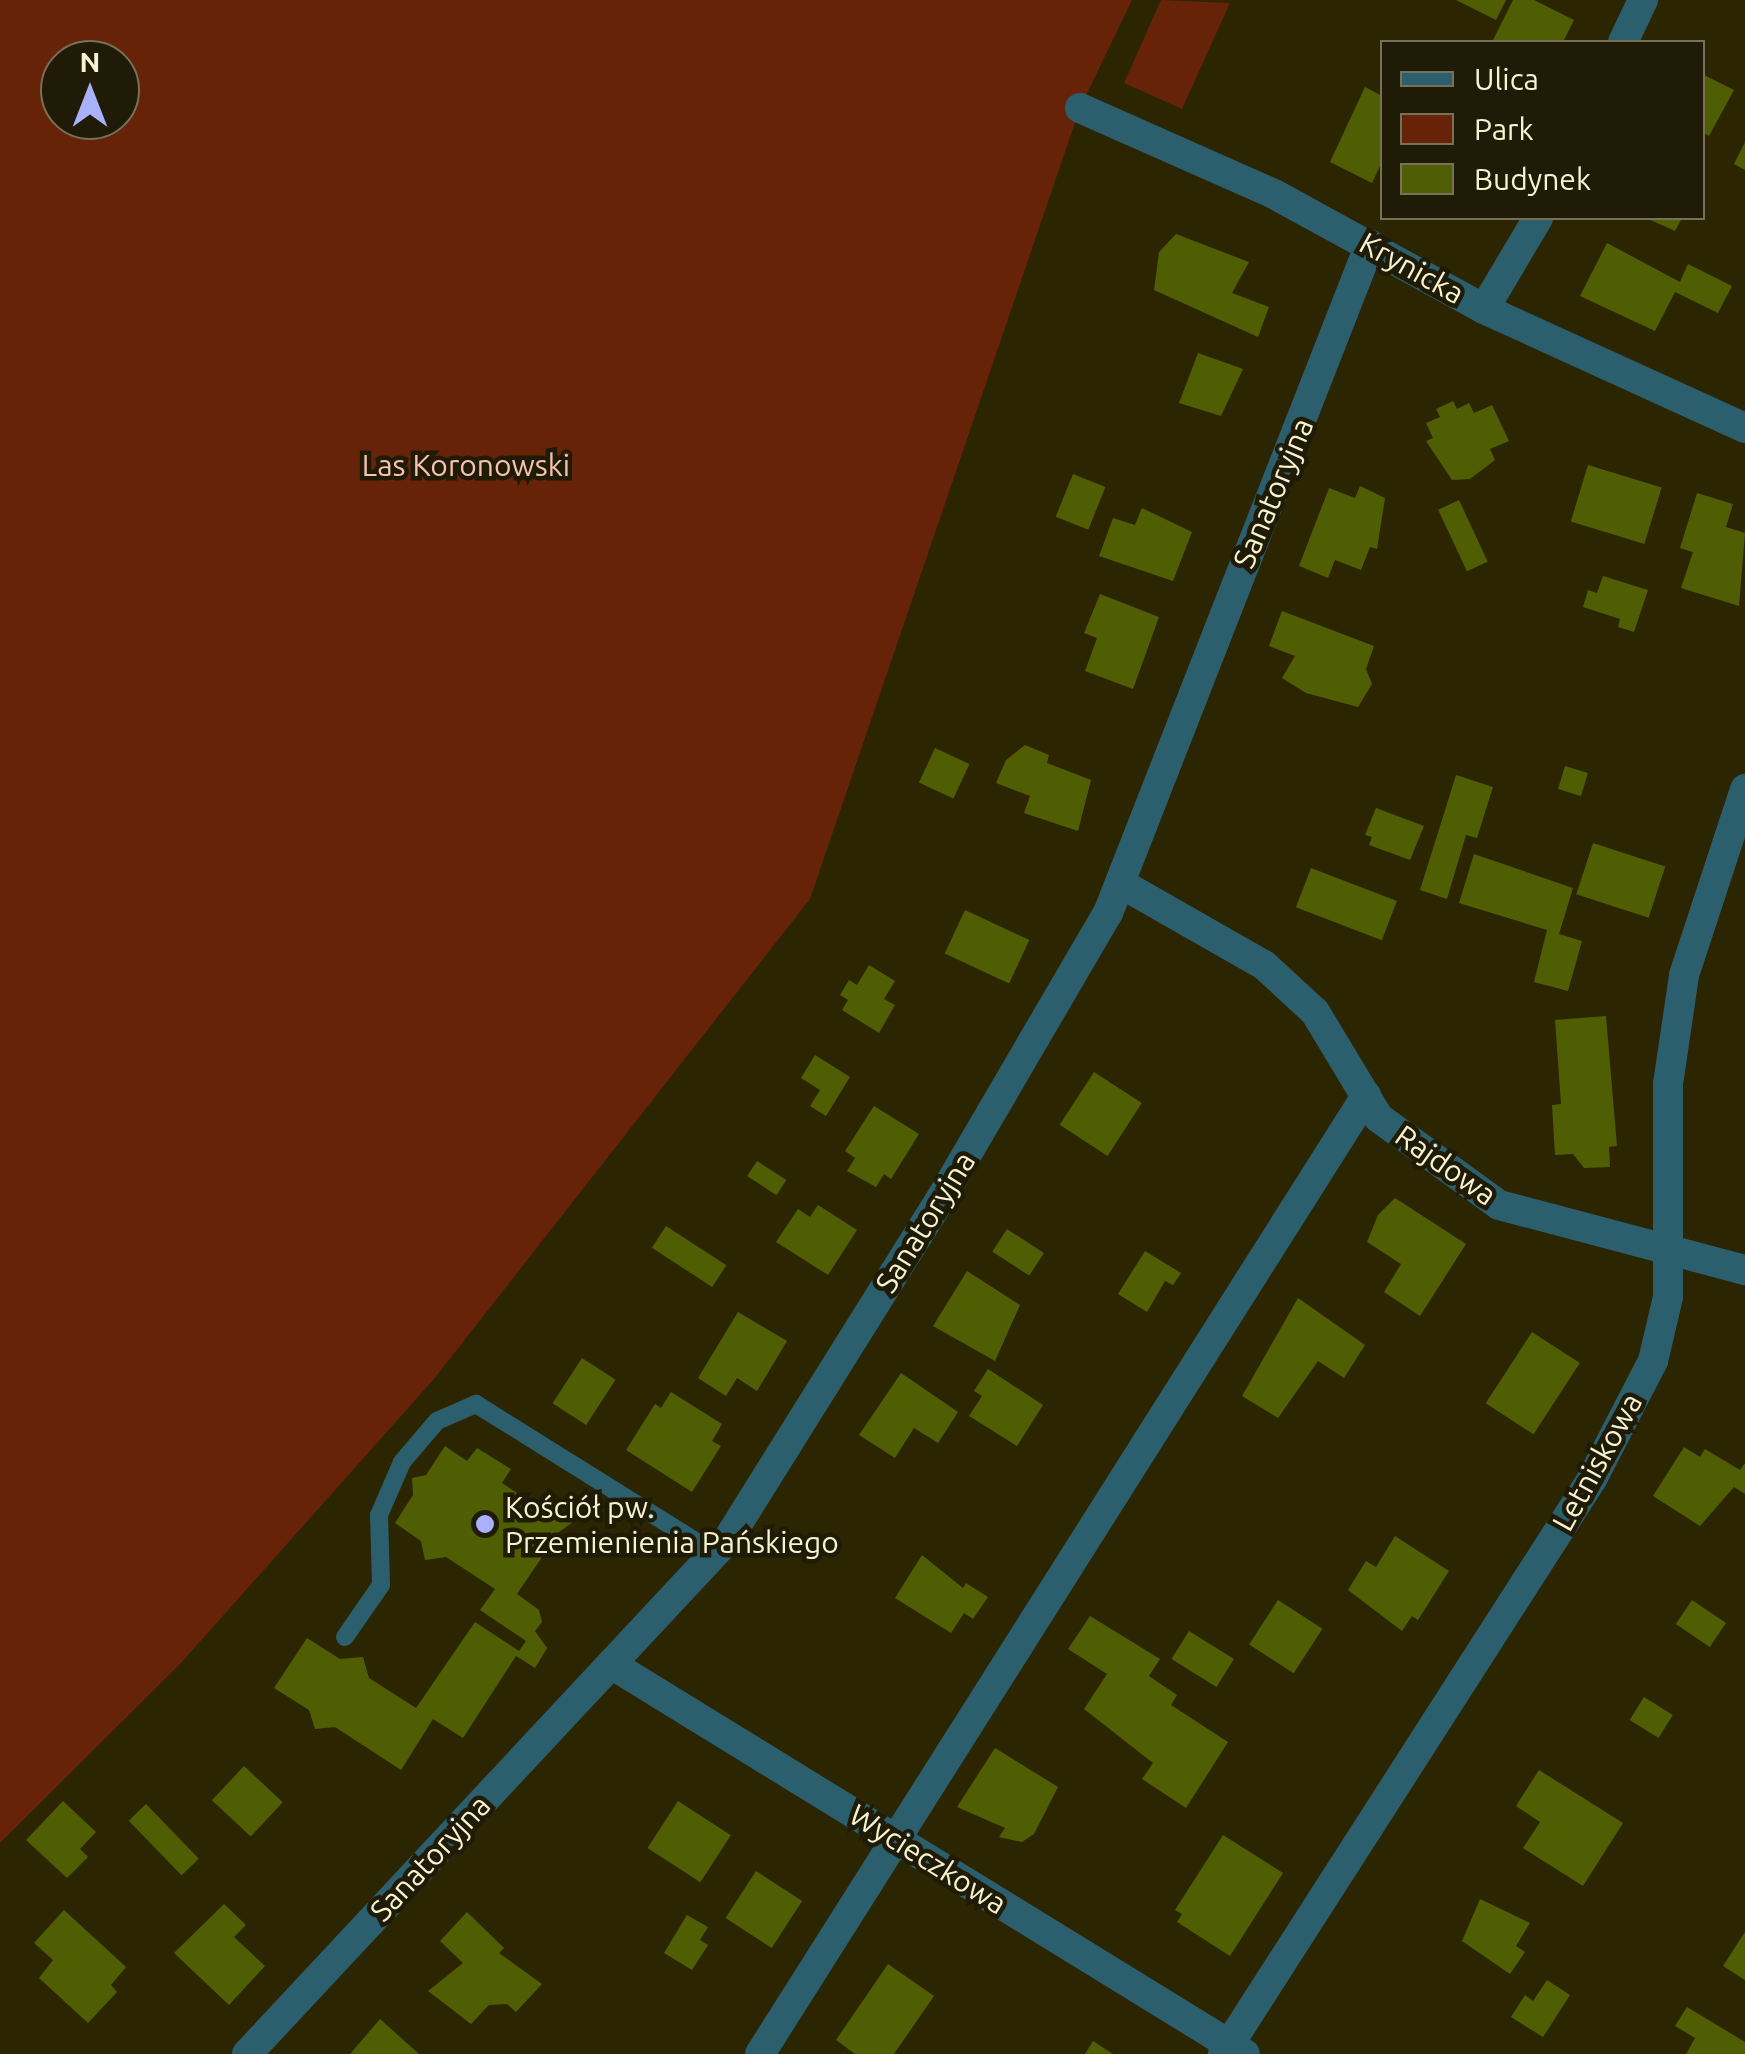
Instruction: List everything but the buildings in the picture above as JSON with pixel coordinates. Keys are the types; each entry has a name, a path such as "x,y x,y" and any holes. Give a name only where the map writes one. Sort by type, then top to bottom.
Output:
{"street":[{"path":"1623,40 1643,0"},
{"name":"Krynicka","path":"1080,108 1370,244 1484,309 1745,428"},
{"path":"1484,309 1537,220"},
{"name":"Sanatoryjna","path":"248,2054 714,1554 943,1196 1120,883 1370,244"},
{"name":"Letniskowa","path":"1232,2051 1592,1480 1652,1360 1668,1297 1668,1084 1684,976 1745,790"},
{"name":"Rajdowa","path":"1120,883 1264,966 1315,1012 1379,1118 1499,1205 1745,1270"},
{"path":"760,2054 1366,1096"},
{"name":"Wycieczkowa","path":"612,1664 1232,2051"}],"lane":[{"path":"345,1638 381,1585 379,1515 402,1462 437,1421 476,1404 714,1554"}],"green space":[{"name":"Las Koronowski","path":"0,0 1132,0 1080,108 810,899 434,1379 181,1663 0,1843"},
{"path":"1161,0 1230,3 1182,109 1124,83"}],"place":[{"name":"Kościół pw. Przemienienia Pańskiego","path":"485,1524"}]}
